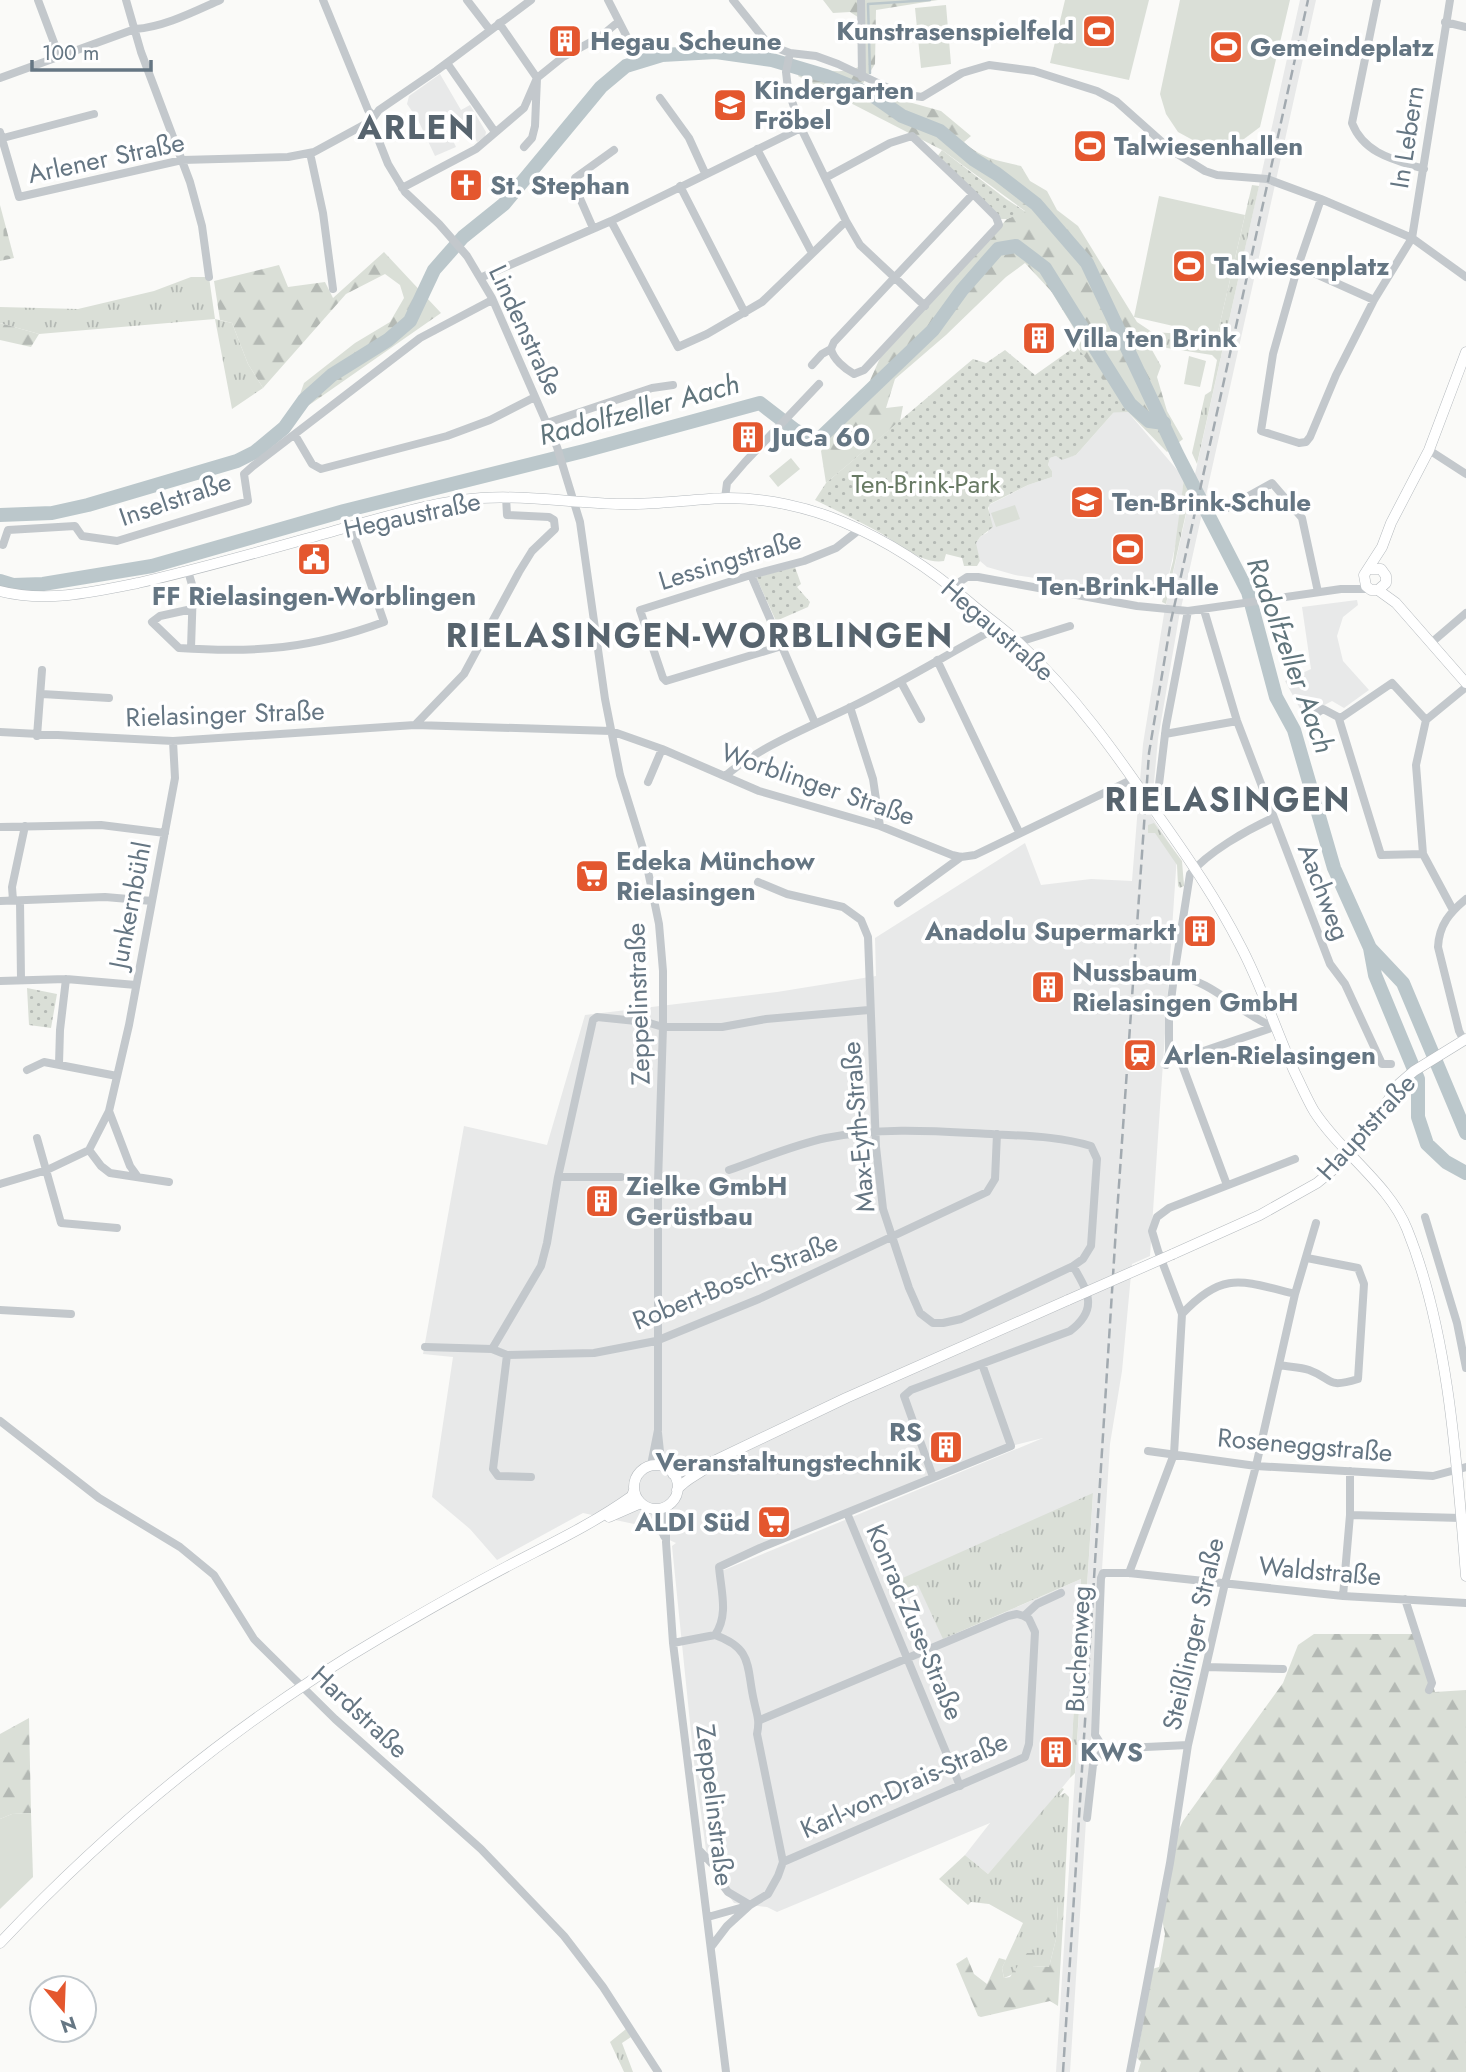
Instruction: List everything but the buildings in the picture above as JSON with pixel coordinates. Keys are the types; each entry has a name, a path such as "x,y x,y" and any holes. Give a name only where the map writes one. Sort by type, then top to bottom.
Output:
{"main road":[{"path":"1466,352 1464,364 1429,450 1369,569 1377,568 1376,583 1431,643 1462,672 1466,685"},
{"name":"Hegaustraße","path":"0,591 60,596 127,585 453,501 506,497 622,504 725,498 769,502 824,514 859,530 921,565 1019,642 1053,677 1100,733 1221,907 1245,953 1274,1027 1312,1109 1400,1213 1436,1323 1462,1468 1461,1518 1466,1576"},
{"path":"1376,583 1382,547"},
{"name":"Hauptstraße","path":"714,1461 858,1392 1227,1230 1303,1193 1326,1176 1365,1135 1399,1084 1414,1071 1465,1040"},
{"path":"674,1474 714,1461"},
{"path":"634,1490 641,1503 654,1509 666,1506 685,1481 700,1474 714,1461"},
{"path":"0,1943 36,1905 145,1804 228,1738 302,1686 406,1622 595,1521 632,1496 638,1474 651,1465 664,1466 674,1474 677,1490"},
{"path":"595,1521 641,1503"}],"street":[{"path":"38,0 59,56"},
{"path":"126,0 202,226 209,277"},
{"path":"0,78 135,29 145,29 183,16 220,0"},
{"name":"Lindenstraße","path":"323,0 388,164 402,188 461,249 492,300 557,447 575,501"},
{"path":"467,0 490,30"},
{"name":"Arlener Straße","path":"2,135 19,197 182,160 288,157 310,153 372,118 531,0"},
{"path":"608,0 628,39"},
{"path":"733,0 769,45 789,57 816,56 901,94 922,97 977,67 989,65 1034,71 1097,91 1116,101 1171,150 1205,171 1217,175 1267,179 1321,199 1412,238 1466,277"},
{"path":"861,0 862,77"},
{"path":"1377,0 1352,123 1357,136 1365,145 1387,157 1424,169"},
{"name":"In Lebern","path":"1412,238 1450,0"},
{"path":"402,188 476,149 524,108 537,78 564,57 600,37 618,22"},
{"path":"1445,22 1466,27"},
{"path":"499,23 537,78 535,126 532,138 524,147"},
{"path":"789,57 786,72 788,89 801,128 846,221 864,249 925,306"},
{"path":"447,63 495,132"},
{"path":"660,98 688,138 705,173"},
{"path":"662,119 671,113"},
{"path":"2,135 94,114"},
{"path":"480,278 611,220 801,128"},
{"path":"827,177 890,143 912,136 996,217 999,225 859,373 848,371 831,349"},
{"path":"757,149 812,253"},
{"path":"593,228 575,187 575,178 614,150"},
{"path":"310,153 323,213 333,289"},
{"path":"680,186 745,313"},
{"path":"812,365 831,349 834,342 972,194"},
{"path":"1321,199 1297,266 1272,354 1261,431 1299,443 1306,442 1374,300 1412,238"},
{"path":"611,220 678,347 762,302 846,221"},
{"path":"1297,266 1374,300"},
{"name":"Inselstraße","path":"3,545 8,530 75,526 82,536 117,541 248,501 244,474 420,338 492,300"},
{"path":"725,498 727,483 819,384"},
{"name":"Lindenstraße","path":"547,423 652,388 673,385"},
{"path":"295,435 312,464 321,469 447,436 490,420 535,397"},
{"path":"1429,450 1466,474"},
{"path":"1227,508 1272,483 1302,518 1318,593"},
{"path":"415,725 464,674 519,572 533,551 555,529 554,520 549,517 507,516 506,497"},
{"name":"Zeppelinstraße","path":"575,501 611,731 620,775 644,852 659,924 663,971 656,1341 658,1430 651,1465"},
{"path":"192,609 160,616 152,622 179,648 245,650 297,647 346,636 384,622 351,527"},
{"name":"Lessingstraße","path":"782,646 666,681 640,610 804,561 836,548 859,530"},
{"path":"188,571 194,588 191,648"},
{"path":"751,575 815,723"},
{"path":"952,587 967,577 978,577 1137,606 1188,611 1376,583"},
{"name":"Aachweg","path":"1204,610 1237,721 1330,964 1345,984 1382,1064 1391,1064"},
{"path":"1152,805 1158,793 1188,611"},
{"path":"1431,643 1466,613"},
{"path":"726,776 738,765 815,723 901,682 1000,626"},
{"path":"1019,642 1070,626"},
{"path":"937,660 1019,832"},
{"path":"37,736 42,670"},
{"path":"901,682 920,719"},
{"path":"1340,718 1392,683 1426,720"},
{"path":"1453,910 1423,854 1416,765 1426,720 1466,685"},
{"name":"Rielasinger Straße","path":"42,694 109,698"},
{"path":"850,708 873,779 880,826"},
{"path":"1307,719 1323,709 1340,718 1381,855 1423,854"},
{"path":"1166,734 1237,721"},
{"name":"Worblinger Straße","path":"415,725 611,731 662,749 759,791 880,826 961,857"},
{"name":"Rielasinger Straße","path":"0,732 173,741 415,725"},
{"name":"Junkernbühl","path":"89,1150 109,1111 136,985 175,778 173,741"},
{"path":"648,782 662,749"},
{"path":"898,903 961,857 975,855 1133,779"},
{"path":"1166,1065 1174,976 1188,881 1195,869 1221,848 1273,818"},
{"path":"0,827 101,825 164,833"},
{"path":"21,979 16,901 12,887 25,826"},
{"name":"Max-Eyth-Straße","path":"758,882 787,894 843,907 861,920 868,937 869,1010 883,1209 920,1313 933,1323 961,1319 1073,1265"},
{"path":"0,901 105,897 152,901"},
{"path":"1465,1040 1459,1031 1438,947 1438,933 1453,910 1466,899"},
{"path":"1174,976 1190,977 1259,1022 1274,1027"},
{"path":"59,1064 66,979"},
{"path":"0,981 66,979 136,985"},
{"path":"492,1349 541,1266 593,1020 597,1017 663,1027 722,1027 766,1019 869,1010"},
{"path":"1180,1059 1274,1027"},
{"path":"1169,1053 1180,1059 1227,1185"},
{"path":"26,1070 44,1062 117,1076"},
{"path":"109,1111 130,1166 138,1177"},
{"path":"729,1170 825,1139 901,1129 998,1134 1079,1142 1091,1146 1097,1158 1091,1246 1083,1259 1073,1265 1088,1292 1086,1313 1070,1331 911,1390 904,1396 933,1477"},
{"name":"Robert-Bosch-Straße","path":"425,1347 492,1349 507,1355 594,1353 656,1341 759,1299 987,1192 995,1179 998,1134"},
{"path":"37,1138 61,1223 117,1228"},
{"path":"0,1184 47,1170 89,1150 110,1173 169,1182"},
{"path":"1129,1573 1174,1454 1182,1314 1152,1231 1157,1217 1168,1208 1295,1159"},
{"path":"558,1177 621,1177"},
{"path":"1425,1217 1457,1323 1466,1368"},
{"name":"Steißlinger Straße","path":"1129,2072 1170,1863 1188,1745 1295,1294 1316,1223"},
{"path":"1279,1365 1310,1370 1330,1383 1343,1384 1358,1379 1364,1284 1358,1268 1307,1258"},
{"path":"1182,1314 1208,1290 1225,1283 1241,1283 1295,1294"},
{"path":"0,1310 71,1314"},
{"path":"507,1355 493,1469 498,1476 531,1477"},
{"path":"715,1635 724,1618 719,1567 1012,1446 982,1364"},
{"name":"Hardstraße","path":"0,1420 99,1498 198,1560 220,1583 254,1639 335,1719 481,1849 564,1936 603,1987 658,2072"},
{"name":"Zeppelinstraße","path":"658,1430 661,1439 661,1461 664,1466"},
{"name":"Roseneggstraße","path":"1148,1451 1256,1466 1433,1476 1462,1468"},
{"path":"1343,1596 1350,1515 1350,1471"},
{"name":"Zeppelinstraße","path":"666,1506 674,1643 726,2072"},
{"name":"Zeppelinstraße","path":"654,1509 666,1542"},
{"name":"Konrad-Zuse-Straße","path":"847,1513 960,1786"},
{"path":"1350,1515 1461,1518"},
{"name":"Buchenweg","path":"1104,1749 1095,1735 1101,1577 1106,1572 1129,1573"},
{"name":"Waldstraße","path":"1129,1573 1343,1596 1466,1603"},
{"path":"760,1720 1007,1616 1024,1616 1037,1604 1062,1593"},
{"path":"1405,1599 1432,1683 1429,1690"},
{"name":"Karl-von-Drais-Straße","path":"783,1862 1017,1762 1027,1752 1035,1632 1029,1619 1024,1616"},
{"path":"674,1643 715,1635 732,1641 747,1661 754,1703 760,1720 757,1734 783,1862 768,1894 750,1905 727,1926 711,1947"},
{"path":"1206,1667 1283,1669"},
{"name":"Buchenweg","path":"1104,1749 1188,1745"},
{"name":"Buchenweg","path":"1087,1818 1093,1765 1104,1749"},
{"path":"699,1849 716,1868 719,1880 728,1892 750,1905"},
{"path":"708,1917 750,1905"}],"shaded area":[{"path":"1300,0 1316,0 1179,617 1158,739 1151,816 1177,855 1150,1256 1132,1264 1122,1371 1110,1444 1070,2072 1056,2072 1093,1494 918,1584 944,1639 1081,1579 1070,1778 988,1874 965,1855 990,1823 777,1912 767,1907 734,1903 719,1882 706,1850 694,1762 672,1546 676,1543 634,1524 583,1513 497,1560 470,1529 432,1497 453,1357 423,1354 464,1126 547,1145 585,1015 777,992 876,976 875,938 1025,843 1041,885 1091,879 1132,881 1143,744 1164,614","holes":["1043,1438 724,1570 718,1568 1011,1446"]},
{"path":"440,74 461,110 470,105 486,132 485,137 477,142 469,125 450,134 456,147 435,156 407,104 409,96"},
{"name":"Ten-Brink-Schule","path":"1114,412 1128,412 1184,478 1177,537 1168,579 1156,585 1121,593 1084,589 1070,583 1015,575 987,567 980,561 975,544 988,532 989,505 1028,485 1052,477 1048,465 1050,458 1056,456 1062,459 1076,455"},
{"path":"1357,600 1358,605 1343,617 1337,636 1343,661 1369,690 1344,708 1332,701 1304,716 1285,681 1311,669 1302,607"}],"green space":[{"path":"823,0 938,0 876,10 875,64 862,85 880,94 941,111 971,136 964,142 977,152 1021,166 1030,181 1047,191 1057,210 1078,226 1137,322 1152,332 1167,348 1158,347 1152,350 1161,366 1157,377 1167,411 1183,439 1167,452 1128,412 1094,413 1085,389 1078,335 1051,291 1025,263 1006,277 946,335 895,379 886,408 903,406 900,421 826,483 821,451 868,385 880,358 1007,219 1025,211 942,150 798,76 805,65 841,71 862,65 861,19 850,12 833,13"},
{"name":"Kunstrasenspielfeld","path":"1065,0 1149,0 1129,80 1050,63"},
{"path":"1180,0 1290,0 1260,127 1244,139 1200,144 1178,132 1166,114 1160,94"},
{"path":"946,5 951,64 921,68 915,8"},
{"path":"942,150 1026,212 1000,219 937,157"},
{"path":"1252,185 1259,186 1197,464 1192,453 1205,395 1211,391 1217,360 1212,355 1167,348 1152,332 1217,336"},
{"name":"Talwiesenplatz","path":"1159,196 1245,215 1217,336 1134,317"},
{"path":"0,205 14,258 0,261"},
{"path":"384,252 441,313 292,417 304,383 355,343 390,322 404,298 400,285 385,274 346,294 263,388 248,364 232,323 220,320 214,281 279,265 288,287 325,282 333,298"},
{"path":"191,277 209,277 215,319 39,334 0,323 0,307 78,309 154,291"},
{"path":"215,319 232,323 248,364 263,388 232,409"},
{"path":"0,323 39,334 31,347 0,340"},
{"name":"Ten-Brink-Park","path":"1076,346 1128,412 1114,412 1076,455 1062,460 1056,456 1050,458 1048,465 1052,477 1028,485 990,504 988,508 993,527 976,543 980,561 977,566 964,566 962,558 946,554 944,561 917,556 875,530 815,500 826,483 973,359 986,363 1005,350 1035,375"},
{"path":"1189,356 1206,361 1200,387 1184,384"},
{"path":"791,458 800,469 778,487 769,476"},
{"path":"1184,478 1191,490 1166,604 1162,602 1173,561"},
{"path":"1015,505 1020,519 996,527 991,513"},
{"path":"795,567 801,584 797,587 810,602 808,607 776,621 756,577"},
{"path":"1154,823 1182,861 1184,886 1180,888 1177,865 1155,833 1148,833 1148,825"},
{"path":"27,988 57,994 51,1028 29,1025"},
{"path":"1093,1493 1075,1773 1070,1778 1081,1579 943,1639 918,1585 891,1596 887,1585"},
{"path":"1314,1634 1416,1634 1435,1692 1466,1690 1466,2072 1138,2072 1141,2062 1137,2058 1152,1969 1159,1967 1165,1934 1162,1919 1177,1833 1283,1683 1298,1645"},
{"path":"29,1718 31,1813 12,1814 0,1819 0,1734"},
{"path":"1062,1788 1064,1789 1059,1796 1065,1793 1069,1797 1064,1905 1058,1905 1056,1939 1049,1967 1032,1966 1004,1978 1002,1968 1023,1923 989,1904 971,1902 968,1905 939,1879 965,1855 988,1874"},
{"path":"31,1813 33,1877 0,1909 0,1819 12,1814"},
{"path":"1058,1905 1064,1905 1058,2006 1050,2001 978,2016 956,1964 967,1957 974,1974 987,1984 999,1958 1006,1960 1002,1968 1004,1978 1010,1977 1027,1953 1033,1953 1032,1966 1049,1967 1056,1939"},
{"path":"626,2029 631,2037 622,2043 633,2072 624,2072 610,2042"}],"waterway":[{"path":"870,73 868,4 930,0"},
{"name":"Radolfzeller Aach","path":"0,515 52,513 88,505 237,461 255,452 284,428 304,400 332,375 388,340 410,321 434,270 463,237 504,204 601,87 626,66 662,55 716,52 772,60 826,76 872,95 902,116 940,131 973,159 1036,204 1087,263 1177,454 1248,592 1276,697 1294,730 1334,868 1370,948 1403,983 1466,1133"},
{"name":"Radolfzeller Aach","path":"872,88 872,95"},
{"name":"Radolfzeller Aach","path":"0,581 13,585 43,584 152,566 344,511 584,451 760,403 795,430 817,441 933,330 962,290 998,249 1016,246 1045,268 1130,404 1149,421 1164,423"},
{"name":"Radolfzeller Aach","path":"1370,948 1375,975 1418,1079 1418,1117 1427,1144 1446,1162 1466,1173"}],"railway":[{"path":"1063,2072 1149,753 1171,621 1308,0"}],"place":[{"name":"Kunstrasenspielfeld","path":"1099,31"},
{"name":"Hegau Scheune","path":"565,41"},
{"name":"Gemeindeplatz","path":"1226,47"},
{"name":"Kindergarten Fröbel","path":"730,105"},
{"name":"Talwiesenhallen","path":"1090,146"},
{"name":"St. Stephan","path":"466,185"},
{"name":"Talwiesenplatz","path":"1189,266"},
{"name":"Villa ten Brink","path":"1039,338"},
{"name":"JuCa 60","path":"748,437"},
{"name":"Ten-Brink-Schule","path":"1087,502"},
{"name":"Ten-Brink-Halle","path":"1128,549"},
{"name":"FF Rielasingen-Worblingen","path":"314,559"},
{"name":"Edeka Münchow Rielasingen","path":"592,876"},
{"name":"Anadolu Supermarkt","path":"1200,931"},
{"name":"Nussbaum Rielasingen GmbH","path":"1048,987"},
{"name":"Arlen-Rielasingen","path":"1140,1055"},
{"name":"Zielke GmbH Gerüstbau","path":"602,1201"},
{"name":"RS Veranstaltungstechnik","path":"946,1447"},
{"name":"ALDI Süd","path":"774,1522"},
{"name":"KWS","path":"1056,1752"}],"district":[{"name":"ARLEN","path":"417,127"},
{"name":"RIELASINGEN-WORBLINGEN","path":"700,635"},
{"name":"RIELASINGEN","path":"1228,799"}]}
